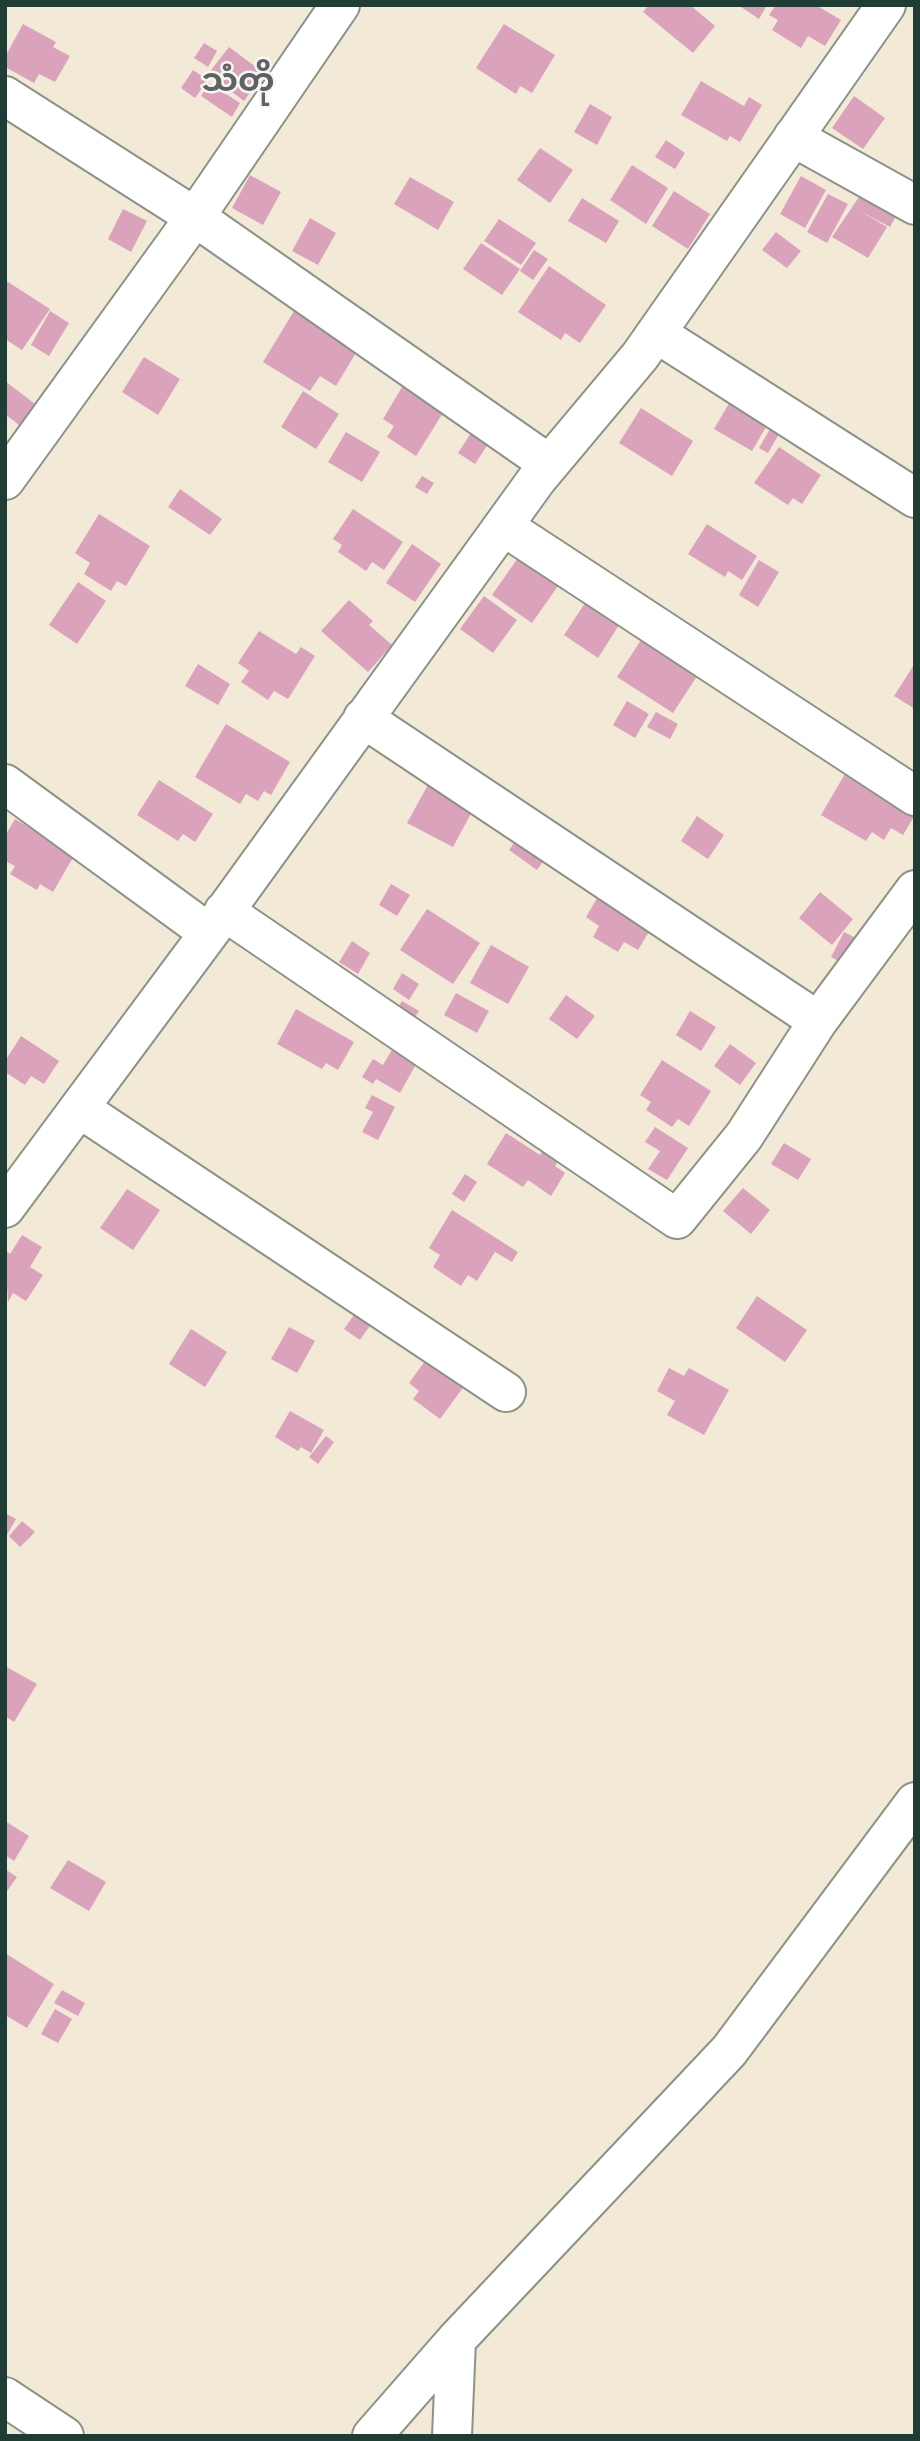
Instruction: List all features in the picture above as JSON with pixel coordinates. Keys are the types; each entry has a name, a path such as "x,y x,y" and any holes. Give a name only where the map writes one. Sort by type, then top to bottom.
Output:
{"street":[{"path":"5,480 195,217 340,5"},
{"path":"5,1208 217,922 549,464 656,333 793,137 872,10"},
{"path":"5,96 195,217 549,464"},
{"path":"793,137 915,205"},
{"path":"656,333 915,498"},
{"path":"503,526 915,796"},
{"path":"363,719 818,1021"},
{"path":"5,784 677,1219 744,1136 818,1021 915,890"},
{"path":"79,1108 506,1392"},
{"path":"372,2436 456,2340 729,2051 915,1802"},
{"path":"452,2436 456,2340"},
{"path":"5,2397 64,2436"}],"building":[{"path":"649,5 690,5 715,26 693,53 643,12"},
{"path":"738,5 767,5 759,19"},
{"path":"776,5 816,5 841,20 825,46 808,36 801,48 772,30 778,20 769,15"},
{"path":"23,24 56,42 53,47 70,56 55,82 39,74 34,83 5,67 5,57"},
{"path":"504,24 555,55 532,93 520,86 516,94 476,68"},
{"path":"204,43 217,51 208,67 194,58"},
{"path":"229,47 264,73 244,101 208,74"},
{"path":"193,70 208,80 195,98 181,88"},
{"path":"701,81 744,106 749,97 762,105 740,142 730,136 727,141 681,115"},
{"path":"209,83 240,103 232,117 201,96"},
{"path":"854,96 885,118 863,149 832,128"},
{"path":"590,104 612,117 597,145 574,132"},
{"path":"666,140 685,153 675,169 655,157"},
{"path":"540,148 573,170 550,203 517,180"},
{"path":"632,165 668,188 646,224 610,200"},
{"path":"250,175 281,192 263,225 232,208"},
{"path":"801,176 826,190 805,228 780,214"},
{"path":"410,177 454,202 438,230 394,204"},
{"path":"674,191 710,214 688,249 652,226"},
{"path":"828,194 848,204 827,243 807,232"},
{"path":"861,194 897,214 890,227 860,211 887,227 868,258 832,237"},
{"path":"582,198 619,221 606,243 568,221"},
{"path":"123,209 147,221 131,252 108,239"},
{"path":"310,218 336,233 318,265 292,251"},
{"path":"499,219 536,243 521,265 484,241"},
{"path":"776,232 801,251 787,268 762,250"},
{"path":"481,243 520,269 502,295 463,269"},
{"path":"534,250 548,259 533,280 520,271"},
{"path":"549,266 606,305 580,343 565,333 561,340 518,312"},
{"path":"5,280 50,309 22,350 5,339"},
{"path":"297,306 360,346 336,386 320,376 310,391 263,362"},
{"path":"50,311 69,323 49,356 31,345"},
{"path":"144,357 180,379 158,415 122,392"},
{"path":"5,381 35,404 19,425 5,414"},
{"path":"405,382 446,408 416,456 387,437 394,426 383,419"},
{"path":"303,391 339,414 316,449 281,427"},
{"path":"735,393 773,415 752,451 714,429"},
{"path":"641,408 693,441 672,476 619,443"},
{"path":"777,417 786,422 768,453 759,448"},
{"path":"346,432 380,452 362,482 328,462"},
{"path":"471,433 488,444 475,464 458,453"},
{"path":"779,447 821,475 802,504 793,498 788,505 754,483"},
{"path":"422,476 434,483 427,494 415,487"},
{"path":"180,489 222,519 210,535 168,507"},
{"path":"353,509 403,542 384,570 372,562 366,571 338,552 342,545 333,539"},
{"path":"99,514 150,546 126,586 117,581 111,591 84,574 90,563 75,553"},
{"path":"707,524 757,556 742,580 728,571 725,577 688,554"},
{"path":"412,544 441,564 415,602 386,583"},
{"path":"520,555 560,583 532,623 492,595"},
{"path":"759,560 779,572 758,607 739,595"},
{"path":"78,582 106,601 77,644 49,625"},
{"path":"484,596 517,620 493,653 460,629"},
{"path":"349,600 373,621 369,625 392,645 368,672 321,631"},
{"path":"587,600 621,622 598,658 564,635"},
{"path":"259,631 296,654 301,647 315,656 288,699 274,691 268,700 241,682 249,671 238,663"},
{"path":"643,637 699,673 673,713 617,677"},
{"path":"915,663 915,709 894,696"},
{"path":"198,664 230,684 218,705 185,686"},
{"path":"627,701 649,714 635,738 613,725"},
{"path":"656,712 678,724 670,739 647,727"},
{"path":"226,724 290,762 271,795 264,791 258,801 246,794 240,804 195,777"},
{"path":"846,772 915,815 903,835 891,828 884,840 872,832 866,841 821,815"},
{"path":"159,780 213,814 195,842 183,834 178,841 137,815"},
{"path":"430,781 475,806 453,847 407,823"},
{"path":"697,816 724,835 708,859 681,841"},
{"path":"15,819 75,854 53,892 40,884 37,890 10,874 15,866 5,861 5,836"},
{"path":"520,834 549,853 537,870 509,850"},
{"path":"391,884 410,895 397,916 379,905"},
{"path":"603,888 656,920 638,950 624,942 618,952 593,937 599,926 586,917"},
{"path":"820,892 853,919 832,945 799,918"},
{"path":"427,909 480,943 453,984 400,950"},
{"path":"844,932 860,940 846,965 831,957"},
{"path":"352,941 370,953 358,974 339,962"},
{"path":"491,945 529,967 508,1004 470,983"},
{"path":"402,973 419,984 409,1000 393,989"},
{"path":"456,993 489,1011 477,1033 444,1015"},
{"path":"566,995 595,1016 577,1039 549,1019"},
{"path":"402,1001 419,1011 412,1021 396,1011"},
{"path":"296,1009 354,1042 338,1070 326,1063 322,1069 277,1044"},
{"path":"690,1011 716,1027 701,1051 676,1035"},
{"path":"21,1036 59,1061 44,1084 31,1076 25,1085 5,1072 5,1061"},
{"path":"396,1043 420,1057 400,1093 376,1079 373,1084 362,1077 373,1059 383,1065"},
{"path":"730,1044 756,1063 740,1085 714,1066"},
{"path":"662,1060 711,1091 689,1126 678,1119 672,1127 646,1110 651,1102 640,1095"},
{"path":"372,1095 395,1107 378,1140 362,1132 373,1112 365,1108"},
{"path":"655,1127 688,1148 667,1180 648,1169 660,1151 645,1142"},
{"path":"506,1133 540,1155 544,1148 560,1158 555,1166 565,1173 551,1196 528,1180 523,1187 487,1164"},
{"path":"784,1143 811,1159 798,1180 771,1164"},
{"path":"465,1174 477,1182 464,1202 452,1194"},
{"path":"743,1188 770,1210 751,1234 723,1211"},
{"path":"127,1189 160,1210 133,1250 100,1228"},
{"path":"452,1210 518,1252 512,1262 495,1252 477,1281 468,1275 461,1286 433,1267 440,1255 429,1248"},
{"path":"22,1235 42,1247 30,1267 43,1275 26,1301 13,1293 8,1302 5,1250 10,1254"},
{"path":"757,1296 807,1330 785,1362 736,1328"},
{"path":"359,1308 374,1320 360,1340 344,1329"},
{"path":"289,1327 315,1341 297,1373 271,1359"},
{"path":"191,1329 227,1352 205,1387 169,1364"},
{"path":"428,1357 465,1385 440,1419 413,1399 419,1391 409,1383"},
{"path":"669,1368 684,1376 689,1368 729,1390 704,1435 667,1415 675,1401 657,1391"},
{"path":"290,1411 324,1430 311,1453 301,1447 298,1451 275,1437"},
{"path":"326,1436 334,1442 318,1464 309,1457"},
{"path":"5,1513 16,1519 5,1538"},
{"path":"22,1521 35,1532 20,1547 9,1536"},
{"path":"5,1666 37,1684 14,1722 5,1716"},
{"path":"5,1821 29,1836 14,1861 5,1855"},
{"path":"68,1860 106,1882 89,1911 50,1888"},
{"path":"5,1869 17,1877 5,1894"},
{"path":"5,1953 54,1984 27,2028 5,2015"},
{"path":"62,1990 85,2003 78,2016 54,2003"},
{"path":"55,2009 72,2019 58,2043 41,2034"}],"district":[{"name":"သံတို","path":"238,85"}]}
